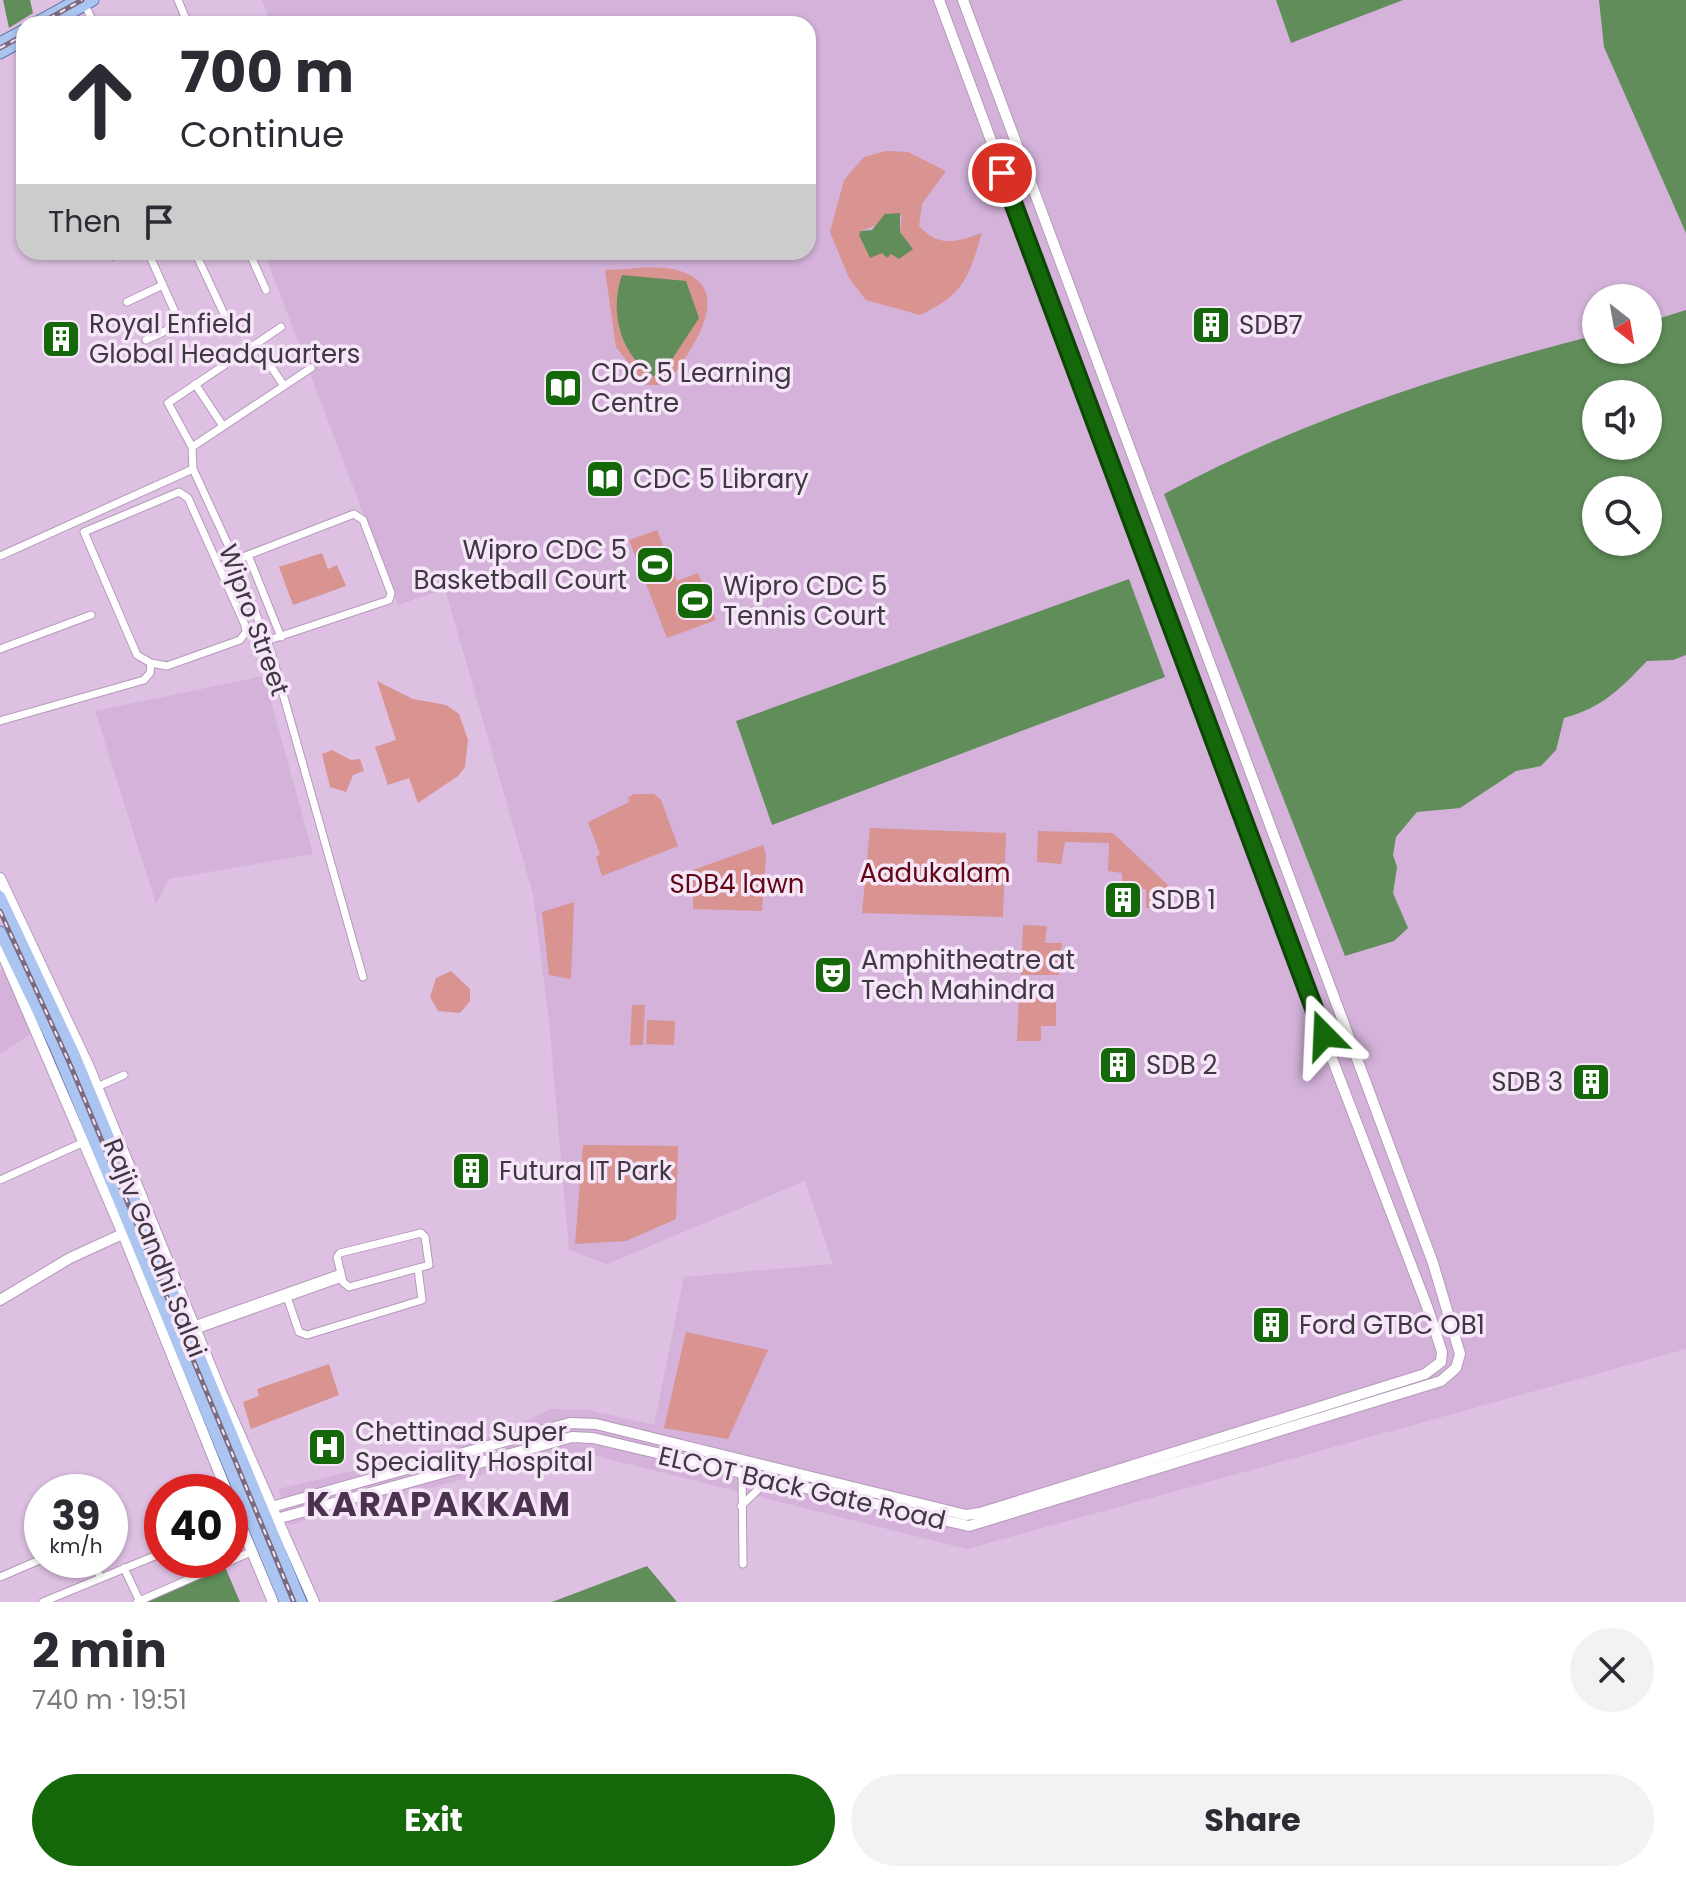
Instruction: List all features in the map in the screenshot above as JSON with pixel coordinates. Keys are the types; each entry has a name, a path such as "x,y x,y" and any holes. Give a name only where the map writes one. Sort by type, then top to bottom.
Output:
{"main road":[{"path":"50,16 81,1"},
{"path":"61,16 81,1"},
{"name":"Rajiv Gandhi Salai","path":"0,897 94,1089 301,1602"},
{"name":"Rajiv Gandhi Salai","path":"0,932 4,954 76,1096 127,1232 257,1549 285,1602"},
{"path":"4,954 22,939"},
{"path":"76,1096 94,1089"}],"street":[{"path":"939,0 1017,216 1435,1329 1451,1324 1247,760 1151,512 963,0"},
{"path":"146,340 178,323 152,260"},
{"path":"199,260 225,316"},
{"path":"253,260 266,290"},
{"path":"127,302 163,285"},
{"path":"0,556 193,469 192,447 166,407 281,327"},
{"path":"256,344 284,386"},
{"path":"192,447 311,368"},
{"path":"195,384 223,426"},
{"name":"Wipro Street","path":"193,469 235,560 266,641 363,977"},
{"path":"79,521 137,655 151,663 167,666 240,640 246,632 188,498 179,492 84,532"},
{"path":"1132,521 1151,512"},
{"path":"235,560 354,514 363,520 391,593 389,600 266,641"},
{"path":"248,555 281,637"},
{"path":"0,649 91,615"},
{"path":"0,721 144,680 150,673 151,663"},
{"path":"0,878 275,1506 314,1602"},
{"path":"4,954 84,1142 127,1232 220,1474"},
{"path":"94,1089 124,1075"},
{"path":"0,1180 84,1142"},
{"path":"0,1300 70,1258 127,1232"},
{"path":"421,1233 425,1237 430,1262 418,1269 349,1287 341,1275 340,1253 421,1233"},
{"path":"287,1297 299,1332 307,1335 422,1300 418,1269"},
{"path":"195,1327 341,1275"},
{"path":"195,1327 287,1297 341,1275"},
{"name":"ELCOT Back Gate Road","path":"275,1506 570,1423 596,1424 966,1515 1006,1510 1441,1381 1459,1362 1451,1324"},
{"name":"ELCOT Back Gate Road","path":"280,1518 572,1437 593,1438 969,1526 1006,1510 1425,1374 1441,1362 1442,1352 1435,1329"},
{"path":"661,1454 665,1442"},
{"path":"742,1473 743,1564"},
{"path":"741,1506 769,1479"},
{"path":"248,1538 257,1549 273,1602"},
{"path":"128,1577 139,1602 257,1549"},
{"path":"0,1577 24,1567"},
{"path":"43,1602 98,1578"}],"shaded area":[{"path":"3,0 30,0 33,13 16,16 16,24 9,28"},
{"path":"262,0 1686,0 1686,1349 967,1549 592,1455 548,1457 289,1525 279,1489 494,1436 551,1409 588,1410 654,1425 684,1277 833,1264 805,1181 607,1264 569,1250 549,1021 533,894 445,589 398,605 267,260 816,260 816,16 268,16"},
{"path":"1276,0 1403,0 1291,43"},
{"path":"1599,0 1686,0 1686,233 1604,47"},
{"path":"900,213 900,232 913,249 899,259 891,254 887,258 882,253 870,258 859,235 861,231 872,230 885,214"},
{"path":"622,275 686,281 699,318 659,379 636,360 621,334 617,305"},
{"path":"1686,310 1686,655 1673,660 1647,661 1600,703 1564,718 1556,750 1541,766 1516,771 1460,808 1417,812 1396,837 1393,855 1397,867 1393,893 1408,928 1394,941 1345,956 1164,494 1267,444 1321,422 1375,401 1582,339 1582,364 1662,364 1662,318"},
{"path":"1129,579 1165,677 772,825 736,721"},
{"path":"264,676 313,854 169,879 156,904 95,711"},
{"path":"4,968 32,1033 0,1054 0,971"},
{"path":"647,1566 677,1602 552,1602"},
{"path":"200,1578 230,1578 240,1602 145,1602"}],"green space":[{"path":"886,151 908,152 946,171 922,204 919,226 934,238 948,241 982,233 973,262 962,283 946,300 920,315 866,300 849,278 830,232 844,180 864,157","holes":["902,215 900,232 913,249 883,253 861,231"]},
{"path":"672,269 697,280 706,293 707,308 703,324 667,385 646,385 616,347 605,270"},
{"path":"657,530 677,581 698,573 716,620 667,638 629,540"},
{"path":"322,553 328,569 337,565 346,586 293,605 279,567"},
{"path":"377,681 413,699 446,705 459,714 468,740 465,767 458,776 418,803 409,778 388,785 375,747 396,740"},
{"path":"332,750 351,760 360,759 364,771 353,775 346,792 330,787 322,754"},
{"path":"634,794 654,794 661,800 678,846 602,876 596,857 600,854 588,822 629,802 628,798"},
{"name":"Aadukalam","path":"870,828 1006,833 1003,917 862,913"},
{"path":"1038,831 1113,833 1171,888 1171,898 1164,899 1161,908 1146,908 1146,889 1122,888 1122,873 1108,871 1109,843 1065,842 1061,864 1037,862"},
{"name":"SDB4 lawn","path":"763,845 766,855 762,911 693,909 693,870"},
{"path":"574,902 571,979 549,975 542,912"},
{"path":"1023,925 1047,926 1045,943 1062,943 1059,975 1021,975"},
{"path":"451,971 470,989 470,1001 460,1013 438,1011 430,997 436,978"},
{"path":"1019,996 1056,998 1056,1026 1041,1026 1041,1041 1017,1041"},
{"path":"632,1005 645,1005 643,1045 630,1045"},
{"path":"647,1020 675,1021 674,1045 646,1044"},
{"path":"583,1145 678,1146 676,1219 626,1241 575,1244"},
{"path":"686,1332 768,1350 728,1439 664,1428"},
{"path":"329,1364 339,1395 251,1429 243,1402 259,1396 257,1389"}],"railway":[{"path":"53,16 82,0"},
{"path":"0,48 16,39"},
{"path":"0,911 69,1062 294,1602"}],"place":[{"name":"SDB7","path":"1211,325"},
{"name":"Royal Enfield Global Headquarters","path":"61,339"},
{"name":"CDC 5 Learning Centre","path":"563,388"},
{"name":"CDC 5 Library","path":"605,479"},
{"name":"Wipro CDC 5 Basketball Court","path":"655,565"},
{"name":"Wipro CDC 5 Tennis Court","path":"695,601"},
{"name":"SDB 1","path":"1123,900"},
{"name":"Amphitheatre at Tech Mahindra","path":"833,975"},
{"name":"SDB 2","path":"1118,1065"},
{"name":"SDB 3","path":"1591,1082"},
{"name":"Futura IT Park","path":"471,1171"},
{"name":"Ford GTBC OB1","path":"1271,1325"},
{"name":"Chettinad Super Speciality Hospital","path":"327,1447"}],"district":[{"name":"KARAPAKKAM","path":"439,1504"}],"route":[{"path":"1002,173 1324,1035"}]}
